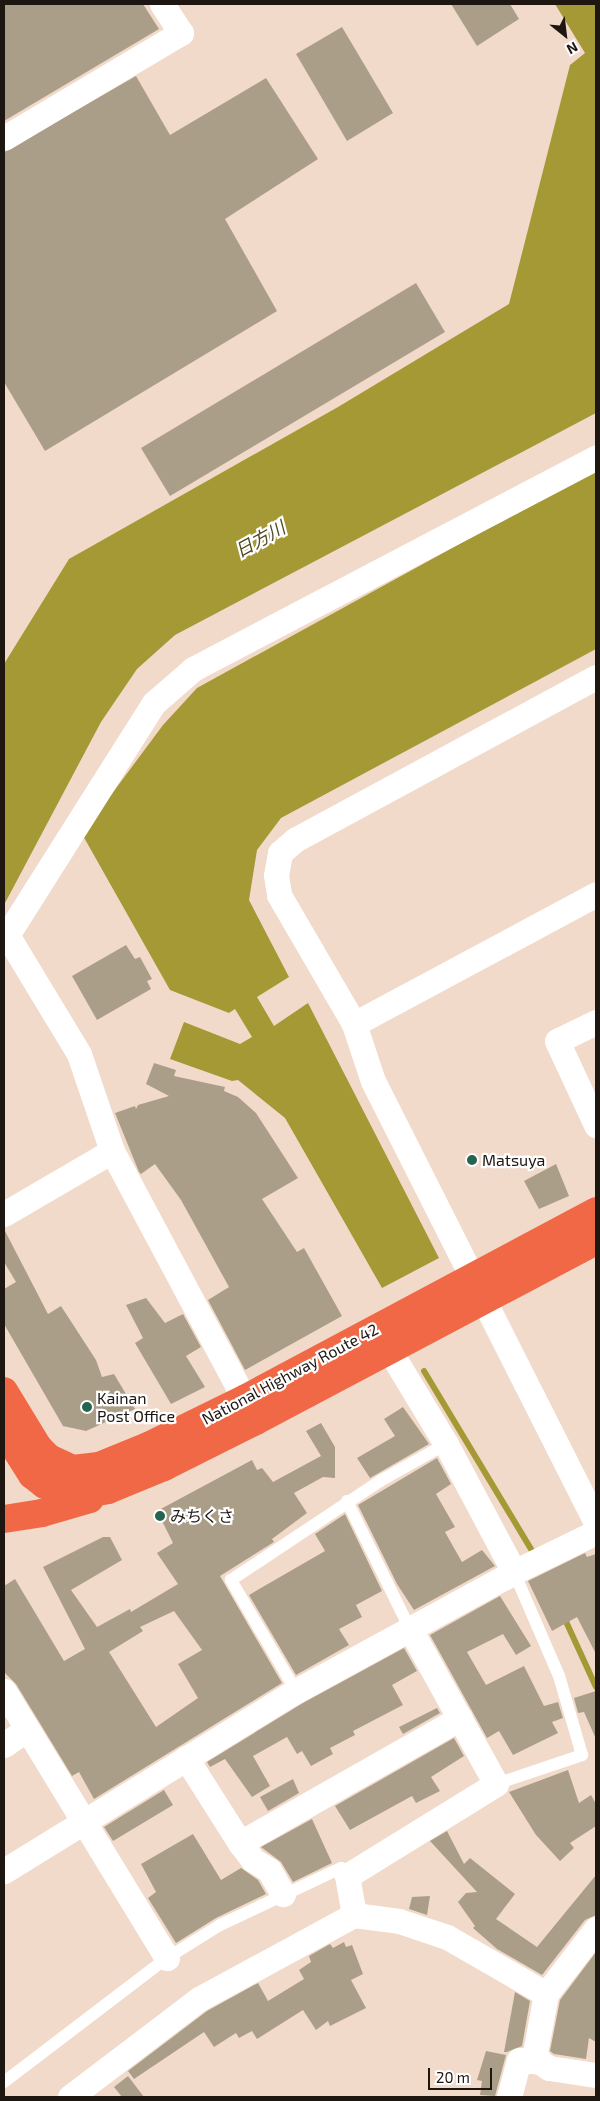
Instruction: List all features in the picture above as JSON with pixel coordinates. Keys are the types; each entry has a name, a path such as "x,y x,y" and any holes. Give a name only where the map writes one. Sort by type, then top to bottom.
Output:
{"highway":[{"name":"National Highway Route 42","path":"4,1391 38,1447 55,1463 116,1474 251,1410 479,1288 596,1211"},
{"name":"National Highway Route 42","path":"479,1288 596,1241"},
{"path":"8,1437 32,1475 55,1490"},
{"path":"4,1516 21,1499 26,1487 22,1465 8,1437"},
{"path":"4,1516 55,1490 116,1474"},
{"path":"4,1516 82,1503 116,1474"}],"street":[{"path":"4,138 180,33 162,4"},
{"path":"251,1410 112,1151 79,1054 5,938 154,703 193,669 596,457"},
{"path":"596,677 296,839 280,853 276,875 279,895 354,1024 373,1081 596,1522"},
{"path":"354,1024 596,894"},
{"path":"596,1022 557,1041 596,1125"},
{"path":"4,1214 112,1151"},
{"path":"383,1340 446,1444 514,1572"},
{"path":"4,1871 296,1691 514,1572 596,1532"},
{"path":"354,1915 346,1876 496,1784 410,1629"},
{"path":"4,1692 167,1958"},
{"path":"240,1843 460,1718"},
{"path":"4,1745 27,1729"},
{"path":"186,1758 252,1860 269,1870 283,1894"},
{"path":"70,2097 200,1999 354,1915 399,1921 447,1937 546,1994"},
{"path":"596,1929 546,1994 534,2058 549,2068 596,2075"},
{"path":"509,2097 519,2060 541,2062"}],"lane":[{"path":"296,1691 231,1580 347,1502 446,1444"},
{"path":"347,1502 410,1629"},
{"path":"496,1784 582,1754 559,1676 514,1572"},
{"path":"4,2082 167,1958 220,1925 341,1868 346,1876"}],"water":[{"name":"日方川","path":"555,4 596,4 596,413 175,635 137,669 101,722 4,905 4,664 69,559 338,407 509,304 570,65 585,53"},
{"path":"596,469 596,649 281,818 257,850 249,900 289,977 257,997 274,1026 308,1003 439,1258 382,1288 285,1118 238,1080 232,1081 170,1059 184,1022 240,1044 252,1037 235,1009 229,1013 170,990 82,834 163,725 197,688"}],"building":[{"path":"4,4 143,4 159,29 4,121"},
{"path":"451,4 510,4 519,19 477,46"},
{"path":"342,27 393,113 347,141 296,54"},
{"path":"136,76 170,135 266,78 318,159 225,219 277,311 45,451 4,382 4,152"},
{"path":"416,283 445,332 170,496 141,448"},
{"path":"126,945 135,959 140,957 152,979 147,981 151,989 97,1020 72,976"},
{"path":"154,1063 176,1070 174,1076 225,1087 224,1091 238,1097 256,1113 298,1178 262,1199 297,1252 304,1248 342,1316 245,1370 208,1300 229,1287 181,1200 155,1164 141,1174 139,1172 115,1113 135,1106 136,1109 138,1105 169,1096 146,1084"},
{"path":"556,1164 569,1196 539,1209 524,1181"},
{"path":"4,1229 48,1314 61,1306 96,1360 102,1377 114,1374 135,1409 86,1431 63,1426 4,1324 4,1289 16,1282 4,1262"},
{"path":"146,1298 165,1323 183,1314 201,1347 186,1356 205,1387 171,1404 135,1343 143,1338 126,1305"},
{"path":"403,1407 429,1444 370,1478 357,1458 395,1436 384,1419"},
{"path":"321,1423 335,1447 335,1478 323,1477 294,1493 307,1513 272,1539 274,1542 220,1576 282,1683 94,1799 79,1772 72,1776 16,1684 4,1672 4,1586 15,1579 64,1661 85,1649 43,1567 103,1537 110,1537 122,1560 71,1590 97,1627 130,1609 131,1612 178,1584 157,1553 173,1543 157,1511 252,1460 257,1470 262,1468 273,1482 321,1456 306,1431","holes":["174,1611 202,1650 178,1664 198,1698 156,1727 109,1652 143,1631 140,1627"]},
{"path":"437,1458 451,1484 436,1494 455,1527 445,1532 462,1562 482,1550 495,1566 414,1610 397,1584 358,1505"},
{"path":"345,1514 382,1591 356,1605 362,1617 339,1629 349,1645 296,1675 249,1595 325,1551 315,1534"},
{"path":"585,1553 587,1557 596,1554 596,1654 577,1617 552,1631 528,1581"},
{"path":"500,1596 531,1646 516,1655 503,1634 467,1652 486,1685 524,1666 544,1706 558,1702 563,1718 552,1722 558,1733 513,1755 499,1731 487,1738 430,1635"},
{"path":"404,1648 417,1671 392,1685 403,1705 353,1731 355,1735 330,1748 333,1754 311,1766 302,1751 297,1754 287,1737 253,1756 270,1786 252,1797 225,1759 210,1767 207,1762 303,1703"},
{"path":"596,1691 596,1739 584,1712 578,1713 574,1698"},
{"path":"437,1708 440,1713 403,1734 399,1727"},
{"path":"454,1738 464,1756 431,1777 440,1791 416,1803 412,1796 350,1830 335,1806"},
{"path":"568,1770 579,1803 591,1795 596,1804 596,1826 570,1843 574,1848 560,1861 536,1835 509,1792"},
{"path":"293,1779 299,1793 268,1811 260,1797"},
{"path":"164,1790 173,1805 113,1841 104,1827"},
{"path":"312,1819 332,1863 293,1882 281,1862 261,1847"},
{"path":"447,1831 464,1864 470,1858 515,1894 496,1919 537,1947 596,1875 596,1915 585,1920 542,1975 497,1949 473,1928 475,1926 458,1902 466,1893 477,1892 430,1841"},
{"path":"193,1834 221,1880 241,1868 258,1880 266,1894 216,1918 176,1943 148,1898 156,1892 141,1864"},
{"path":"430,1896 427,1915 409,1909 412,1897"},
{"path":"344,1942 346,1947 352,1945 363,1974 351,1980 366,2008 330,2026 328,2021 316,2030 303,2010 257,2039 252,2031 239,2038 236,2033 214,2047 204,2032 134,2079 128,2071 207,2011 258,1983 268,2001 304,1979 299,1970 311,1962 309,1956 330,1944 333,1948"},
{"path":"596,1952 596,2042 589,2038 586,2059 554,2054 550,2051 560,2000"},
{"path":"515,1992 530,2001 522,2046 504,2052"},
{"path":"486,2051 506,2055 495,2096 480,2095 482,2081 477,2080"},
{"path":"128,2076 144,2097 122,2097 114,2087"}],"waterway":[{"path":"424,1371 535,1556"},
{"path":"563,1615 596,1687"}],"place":[{"name":"Matsuya","path":"472,1160"},
{"name":"Kainan Post Office","path":"87,1407"},
{"name":"みちくさ","path":"160,1516"}]}
